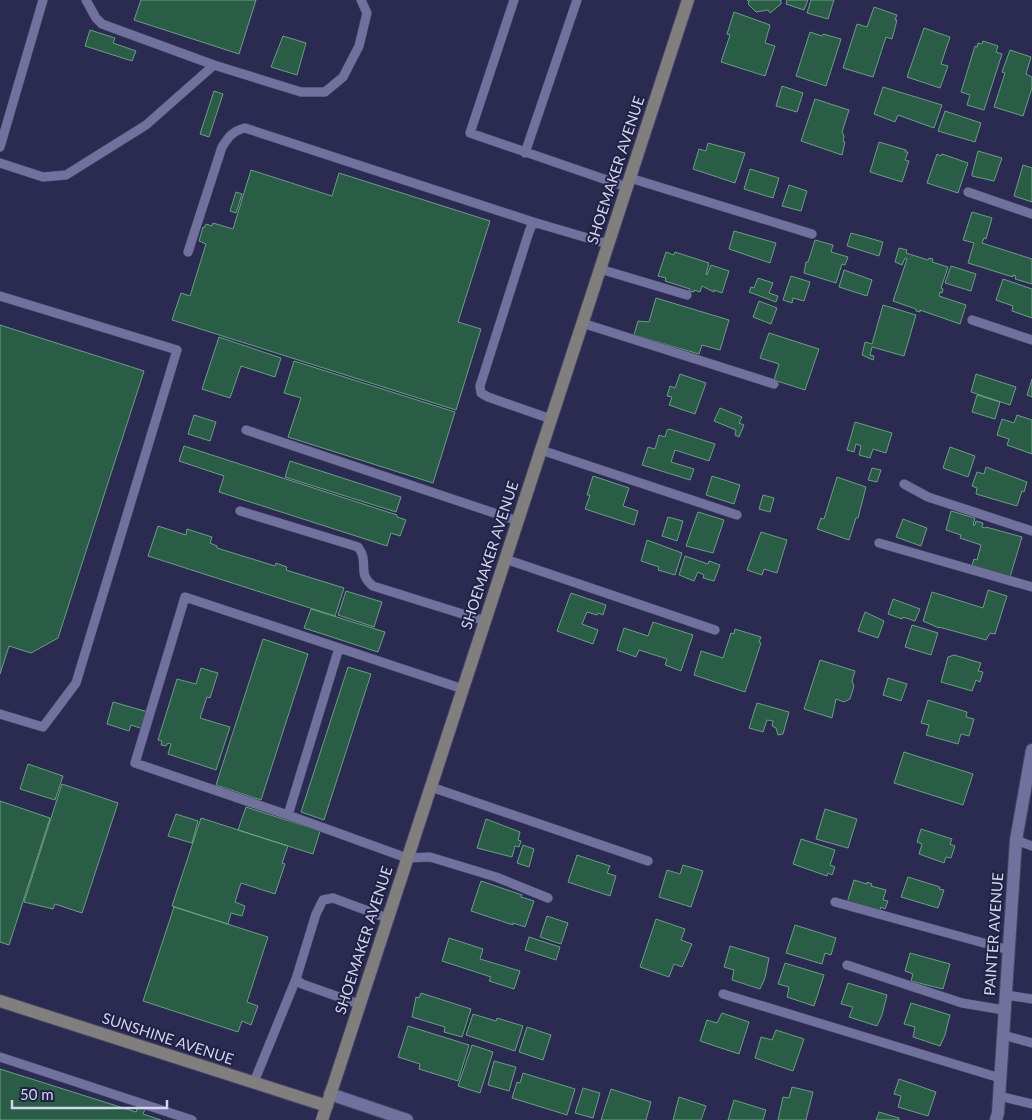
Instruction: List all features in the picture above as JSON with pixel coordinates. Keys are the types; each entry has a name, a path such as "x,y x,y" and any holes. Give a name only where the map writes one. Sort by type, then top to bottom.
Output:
{"main road":[{"name":"SHOEMAKER AVENUE","path":"322,1120 688,0"},
{"name":"SUNSHINE AVENUE","path":"0,1001 254,1082 328,1100"}],"street":[{"name":"PAINTER AVENUE","path":"996,1120 1016,840 1032,750"},
{"name":"SUNSHINE AVENUE","path":"328,1100 408,1120"}],"lane":[{"path":"0,147 42,0"},
{"path":"86,0 96,18 102,24 214,65 301,92 325,92 342,77 359,46 367,13 361,0"},
{"path":"514,0 470,133 525,153 812,234"},
{"path":"525,153 577,0"},
{"path":"0,164 43,177 66,175 146,125 214,65"},
{"path":"188,252 222,147 229,135 236,130 245,128 533,222 608,244"},
{"path":"968,192 1032,214"},
{"path":"533,222 480,386 482,393 488,397 551,419"},
{"path":"600,269 687,295"},
{"path":"0,296 177,350 76,683 43,727 0,714"},
{"path":"972,320 1032,340"},
{"path":"582,323 774,384"},
{"path":"246,430 518,521"},
{"path":"541,450 737,515"},
{"path":"904,484 928,497 1032,531"},
{"path":"240,512 358,547 363,554 363,571 367,582 373,586 485,621"},
{"path":"879,543 1032,588"},
{"path":"505,559 715,630"},
{"path":"463,689 185,596 135,763 407,858 430,857 496,877 548,898"},
{"path":"288,815 339,648"},
{"path":"431,787 648,861"},
{"path":"1016,840 1032,846"},
{"path":"254,1082 296,979 316,914 323,900 333,898 387,918"},
{"path":"835,902 1009,950"},
{"path":"847,965 962,1003 1004,1010"},
{"path":"296,979 302,984 359,1004"},
{"path":"723,994 1000,1078"},
{"path":"1006,995 1032,999"},
{"path":"1003,1035 1032,1043"},
{"path":"0,1057 192,1120"},
{"path":"999,1096 1032,1104"}],"building":[{"path":"141,0 256,0 239,54 134,20"},
{"path":"747,0 781,0 781,4 770,13 768,10 756,12 748,4"},
{"path":"787,0 808,0 804,10 786,4"},
{"path":"811,0 834,0 828,19 807,13"},
{"path":"874,7 897,15 895,20 897,20 892,39 886,37 873,77 843,68 857,24 867,27"},
{"path":"734,12 770,25 765,43 775,46 765,76 721,62 730,35 727,34"},
{"path":"924,28 950,37 941,64 948,66 940,88 907,77"},
{"path":"90,30 115,38 113,43 136,51 132,61 85,46"},
{"path":"810,32 841,39 826,86 796,76"},
{"path":"283,36 306,43 297,75 271,67"},
{"path":"983,41 998,46 996,52 1002,54 984,110 967,105 970,95 961,92 975,46 977,47 978,43 982,44"},
{"path":"1010,50 1031,57 1026,74 1032,77 1032,88 1023,116 994,107 1005,73 1002,72"},
{"path":"782,86 803,93 797,112 776,106"},
{"path":"883,87 942,105 934,128 898,115 895,122 874,114"},
{"path":"214,91 223,94 209,137 200,134"},
{"path":"815,99 849,110 842,132 844,136 843,141 845,142 842,155 801,141"},
{"path":"945,111 981,123 975,142 938,131"},
{"path":"879,142 908,152 905,160 909,161 902,182 870,172"},
{"path":"708,143 745,153 735,183 693,169 699,149 706,151"},
{"path":"978,151 1002,158 994,181 972,176"},
{"path":"937,154 968,163 958,193 927,183"},
{"path":"1023,165 1032,168 1032,202 1014,196"},
{"path":"750,169 779,178 773,198 744,189"},
{"path":"251,170 332,196 339,173 490,221 458,322 481,329 456,410 172,320 181,293 190,296 206,244 199,241 203,227 206,224 212,226 213,223 233,229"},
{"path":"789,185 807,191 801,211 782,206"},
{"path":"236,192 242,194 236,213 230,211"},
{"path":"972,212 992,218 986,239 984,238 982,243 1032,259 1032,284 1015,279 1016,276 1013,275 1013,277 968,263 974,243 963,240"},
{"path":"734,231 776,243 770,263 729,249"},
{"path":"851,233 883,242 879,256 847,246"},
{"path":"815,240 833,245 831,252 848,257 845,265 842,264 836,283 804,273 806,262 808,262"},
{"path":"899,248 907,250 906,253 928,260 929,258 933,259 932,262 948,267 941,288 943,289 942,293 940,292 939,296 966,305 960,324 920,310 920,312 916,311 916,309 893,301 907,259 905,258 902,265 895,262"},
{"path":"666,252 674,255 675,252 709,263 707,275 711,265 729,271 722,293 714,290 714,292 702,286 700,292 689,291 690,289 665,281 666,278 658,276"},
{"path":"951,266 976,274 971,291 945,283"},
{"path":"844,270 872,280 867,296 839,287"},
{"path":"791,276 810,282 804,301 793,298 792,303 783,300"},
{"path":"758,278 773,283 769,293 778,296 776,302 749,292 751,287 754,288"},
{"path":"1003,279 1032,289 1032,318 1012,311 1013,306 996,300"},
{"path":"656,298 729,320 720,350 702,345 699,354 634,335 638,321 649,322"},
{"path":"759,301 777,308 771,324 753,317"},
{"path":"883,305 916,315 904,356 872,347 870,355 874,356 873,360 862,355 865,342 872,344"},
{"path":"0,325 144,371 58,638 31,653 9,646 0,674"},
{"path":"769,333 819,349 805,390 774,380 779,364 760,358"},
{"path":"219,337 281,358 275,377 241,366 230,398 202,389"},
{"path":"294,361 455,412 433,483 288,437 301,398 284,393"},
{"path":"680,374 706,383 695,414 669,405 672,397 667,396 670,386 675,388"},
{"path":"976,374 1016,387 1010,405 971,392"},
{"path":"1032,379 1032,397 1027,395"},
{"path":"977,395 1000,402 995,419 972,412"},
{"path":"720,408 742,417 739,423 744,425 739,437 735,435 736,430 714,421"},
{"path":"194,415 216,422 210,441 188,434"},
{"path":"1017,415 1032,420 1032,454 1007,445 1009,439 997,435 1002,419 1014,423"},
{"path":"855,422 892,433 886,453 873,449 870,458 859,455 861,446 856,444 854,452 847,450"},
{"path":"669,429 715,444 709,461 675,450 671,462 694,469 690,480 642,465 648,447 655,449 659,435 665,437"},
{"path":"184,446 397,515 397,517 406,520 400,536 391,533 387,546 219,492 224,476 179,461"},
{"path":"950,447 975,456 968,477 943,468"},
{"path":"290,461 401,497 396,512 285,477"},
{"path":"986,467 1027,482 1017,506 976,494 977,488 972,486 977,472 984,474"},
{"path":"872,468 881,470 877,482 868,480"},
{"path":"593,476 629,488 623,506 638,511 634,525 585,509 590,495 587,495"},
{"path":"712,476 740,485 734,504 706,495"},
{"path":"837,477 866,487 858,518 856,518 849,540 817,529 821,518 824,519"},
{"path":"763,495 774,498 770,512 759,509"},
{"path":"951,511 975,518 973,525 975,525 976,521 983,523 982,527 1022,537 1010,577 972,565 974,559 977,560 981,545 960,538 961,535 946,530"},
{"path":"698,512 724,520 713,553 686,546"},
{"path":"668,517 683,521 677,541 662,536"},
{"path":"903,519 927,528 921,546 896,537"},
{"path":"158,526 186,535 187,529 212,537 210,543 217,546 217,548 275,566 276,563 287,567 286,570 344,588 335,616 148,556"},
{"path":"761,532 787,540 777,573 764,569 762,575 747,570"},
{"path":"647,540 682,553 675,575 658,570 659,567 641,561"},
{"path":"685,556 708,564 709,561 720,565 714,581 703,578 704,575 698,572 694,581 679,575"},
{"path":"988,590 1007,596 995,634 990,633 986,640 939,628 923,621 932,592 983,608"},
{"path":"346,591 382,602 374,627 338,615"},
{"path":"571,593 606,605 603,615 587,612 582,624 598,630 593,644 557,631"},
{"path":"893,599 920,609 915,621 888,614"},
{"path":"311,609 385,632 378,652 304,628"},
{"path":"865,612 884,621 878,638 858,631"},
{"path":"653,622 693,635 681,671 665,665 667,659 639,650 636,657 617,650 624,628 648,636"},
{"path":"912,625 938,633 931,655 905,647"},
{"path":"735,629 761,637 759,642 761,643 745,692 694,675 701,651 723,658 731,633 734,634"},
{"path":"263,639 308,654 261,800 216,785"},
{"path":"954,655 981,663 978,671 983,672 980,682 976,680 972,691 941,682 948,657"},
{"path":"820,660 855,671 852,681 854,686 850,699 844,702 836,699 832,718 804,709"},
{"path":"348,667 371,674 324,820 301,812"},
{"path":"201,668 218,673 210,698 207,697 200,718 230,727 216,770 168,754 171,744 161,745 162,741 158,740 177,679 196,684"},
{"path":"888,678 907,684 901,701 883,695"},
{"path":"928,700 967,712 966,717 974,719 969,736 961,734 958,744 926,735 929,725 921,723"},
{"path":"113,702 148,712 143,729 131,725 129,731 107,724"},
{"path":"757,703 789,712 783,734 778,735 776,728 772,726 773,721 767,720 763,732 749,728"},
{"path":"904,752 973,774 963,805 894,783"},
{"path":"28,764 63,776 55,800 20,789"},
{"path":"62,784 118,803 82,913 55,904 53,909 24,902"},
{"path":"0,801 50,818 9,945 0,942"},
{"path":"246,807 320,831 313,854 238,830"},
{"path":"825,809 857,819 848,848 816,839"},
{"path":"176,814 198,821 192,843 168,836"},
{"path":"201,818 288,846 282,863 285,864 275,894 241,883 235,902 245,906 242,916 231,913 228,924 172,906"},
{"path":"486,819 520,832 518,840 521,841 519,847 515,846 512,857 477,848"},
{"path":"921,829 952,839 950,844 955,846 951,858 946,857 944,863 919,854 922,844 917,842"},
{"path":"801,839 835,850 830,865 835,867 832,875 828,873 827,876 793,864"},
{"path":"523,845 534,849 529,867 517,863"},
{"path":"577,855 610,866 607,873 616,876 610,896 568,882"},
{"path":"683,865 703,871 691,907 659,897 667,870 680,874"},
{"path":"908,877 944,890 938,908 901,897"},
{"path":"854,880 867,884 867,882 872,884 871,886 886,890 883,900 888,901 885,909 881,907 879,913 847,903"},
{"path":"481,881 534,901 525,927 471,911"},
{"path":"174,907 268,937 247,1002 258,1006 251,1025 242,1021 238,1032 143,1001"},
{"path":"547,916 568,923 561,944 540,937"},
{"path":"656,919 685,929 681,940 692,944 682,967 674,964 669,977 640,967"},
{"path":"795,925 836,938 831,955 825,953 822,964 786,953"},
{"path":"529,937 560,947 556,960 525,950"},
{"path":"449,938 483,949 480,959 520,971 514,989 489,981 491,977 442,961"},
{"path":"730,946 769,958 765,978 760,989 732,980 734,970 724,967"},
{"path":"910,953 950,964 943,989 911,981 913,974 905,971"},
{"path":"785,963 824,975 814,1006 787,997 789,987 778,984"},
{"path":"848,983 887,995 877,1026 849,1017 853,1007 841,1004"},
{"path":"421,993 471,1009 462,1037 444,1032 445,1027 412,1017 416,997 419,998"},
{"path":"911,1003 950,1015 940,1046 913,1037 915,1027 904,1024"},
{"path":"722,1013 749,1022 739,1054 700,1041 707,1020 717,1023"},
{"path":"473,1014 496,1021 497,1018 523,1026 515,1051 466,1035"},
{"path":"408,1026 469,1045 458,1081 419,1069 420,1064 398,1057"},
{"path":"527,1027 551,1035 543,1060 519,1052"},
{"path":"776,1030 804,1039 793,1071 755,1058 761,1037 772,1040"},
{"path":"472,1045 493,1052 480,1093 458,1086"},
{"path":"494,1061 516,1067 509,1091 488,1085"},
{"path":"0,1069 136,1112 138,1106 145,1109 143,1114 161,1120 0,1120"},
{"path":"523,1073 575,1089 567,1115 512,1098 517,1082 520,1083"},
{"path":"899,1079 936,1092 928,1116 898,1107 901,1096 894,1094"},
{"path":"792,1087 813,1092 806,1120 778,1120 783,1097 789,1098"},
{"path":"583,1088 600,1093 593,1118 575,1113"},
{"path":"611,1089 651,1102 646,1120 601,1120"},
{"path":"679,1097 706,1106 701,1120 673,1120"},
{"path":"734,1100 766,1110 763,1120 728,1120"},
{"path":"879,1112 899,1118 899,1120 876,1120"}]}
